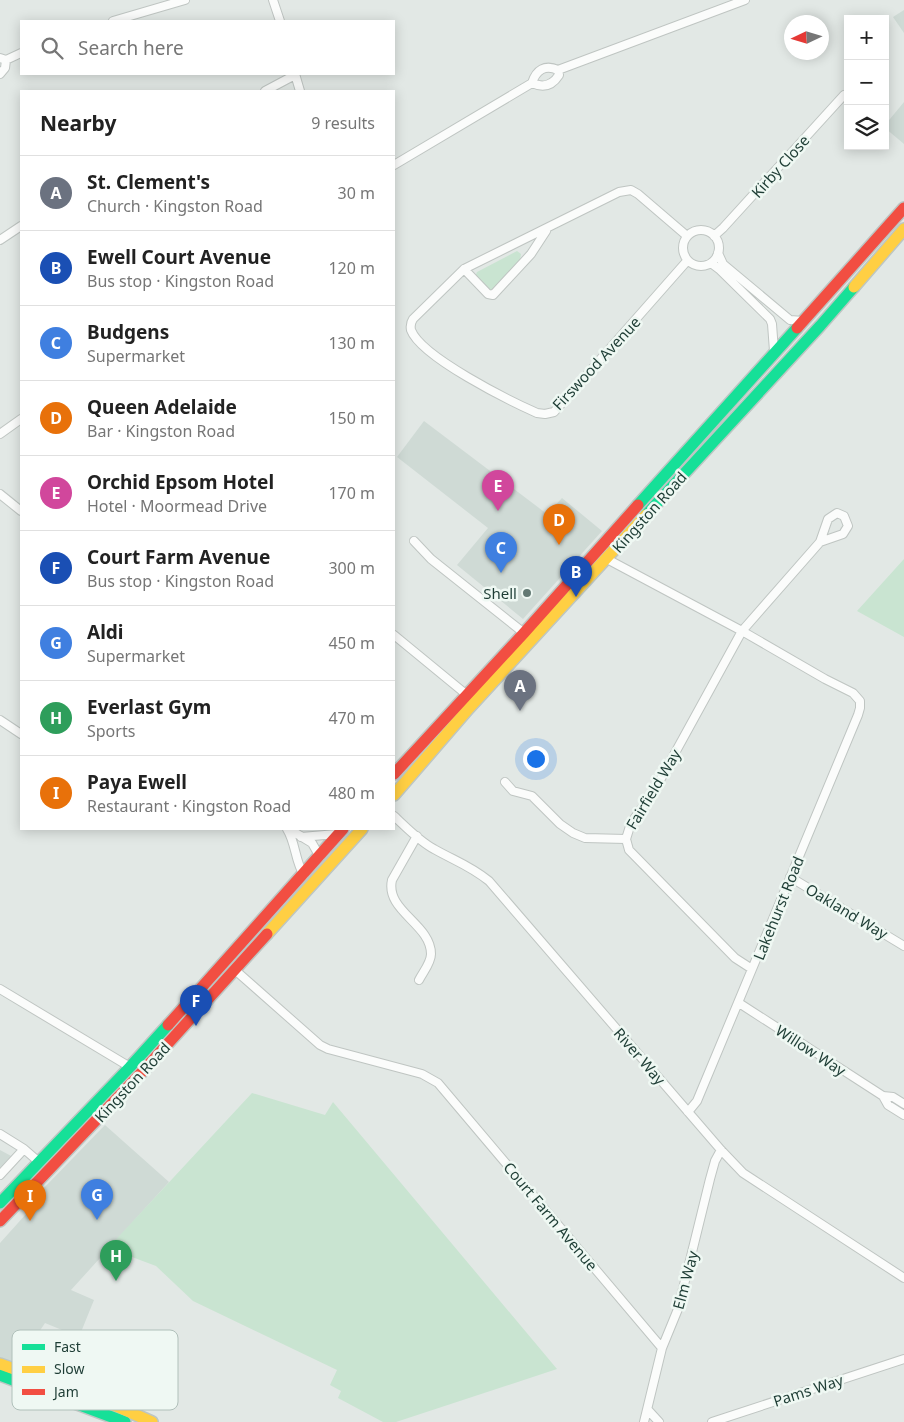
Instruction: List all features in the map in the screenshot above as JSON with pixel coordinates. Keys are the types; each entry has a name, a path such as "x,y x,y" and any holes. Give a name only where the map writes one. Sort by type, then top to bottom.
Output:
{"main road":[{"name":"Kingston Road","path":"395,773 524,634 904,208"},
{"name":"Kingston Road","path":"395,794 469,708 820,326 904,229"},
{"name":"Kingston Road","path":"0,1221 144,1070 361,830"},
{"name":"Kingston Road","path":"0,1203 130,1067 341,831"},
{"path":"0,1364 12,1368"},
{"path":"0,1375 12,1380"},
{"path":"93,1410 125,1422"},
{"path":"125,1410 152,1422"}],"street":[{"path":"116,20 185,0"},
{"path":"273,0 280,20"},
{"path":"395,164 532,83 534,76 542,69 548,67 558,70 745,0"},
{"path":"0,74 5,68 3,59 20,53"},
{"path":"532,83 544,86 551,84 559,75 558,70"},
{"path":"267,90 295,75 300,90"},
{"name":"Kirby Close","path":"714,236 844,95"},
{"name":"Firswood Avenue","path":"687,236 638,194 630,190 619,192 547,230 464,269 412,318 411,330 426,347 449,366 538,414 554,412 687,260"},
{"path":"0,240 20,227"},
{"name":"Firswood Avenue","path":"464,269 488,294 494,295 531,254 547,230"},
{"path":"697,230 704,230 714,236 719,247 711,264 696,266 687,260 682,251 682,246 687,236 697,230"},
{"path":"718,252 723,264 790,320 803,321"},
{"path":"711,264 719,269 770,319 774,342 773,355"},
{"path":"0,434 20,419"},
{"path":"0,494 20,510"},
{"path":"414,541 431,559 524,634"},
{"name":"Fairfield Way","path":"752,969 743,965 735,958 629,850 626,839 631,823 653,793 742,631 820,542"},
{"path":"607,558 742,631"},
{"name":"Lakehurst Road","path":"688,1112 697,1101 739,1003 858,715 860,701 853,692 825,679 742,631"},
{"path":"395,636 467,695"},
{"path":"0,720 20,733"},
{"path":"504,782 513,791 532,796 560,824 572,833 585,838 626,839"},
{"name":"River Way","path":"395,817 432,849 462,862 488,881 743,1173 904,1278"},
{"path":"289,830 303,874 307,878 321,876 319,856 315,846 303,836 290,830"},
{"path":"294,846 299,838 303,836 341,831"},
{"path":"417,836 392,880 391,894 422,931 431,953 430,959 419,980"},
{"name":"Oakland Way","path":"790,877 904,946"},
{"name":"Court Farm Avenue","path":"235,970 320,1045 328,1049 422,1074 438,1083 662,1348"},
{"path":"0,989 130,1067"},
{"name":"Willow Way","path":"739,1003 883,1096 893,1097 904,1104"},
{"name":"Willow Way","path":"883,1096 888,1105 904,1115"},
{"path":"0,1134 24,1149 39,1162"},
{"path":"0,1175 24,1149"},
{"name":"Elm Way","path":"644,1422 662,1348 678,1309 715,1161 721,1150"},
{"name":"Pams Way","path":"712,1422 904,1358"},
{"path":"648,1410 659,1422"}],"shaded area":[{"path":"904,10 904,33 893,17"},
{"path":"904,102 904,144 889,131 889,120"},
{"path":"424,421 547,514 562,498 602,531 523,619 457,565 488,528 397,457"},
{"path":"105,1125 169,1182 71,1290 94,1300 82,1330 62,1330 45,1323 40,1330 12,1330 12,1362 0,1357 0,1243 44,1194 41,1191"},
{"path":"0,1150 13,1157 0,1171"}],"green space":[{"path":"517,251 521,254 520,260 492,291 475,277 477,272"},
{"path":"904,559 904,637 857,611"},
{"path":"252,1093 325,1115 333,1102 557,1369 396,1422 383,1422 338,1398 341,1391 330,1385 337,1370 193,1301 156,1266 108,1248"}],"traffic: fast":[{"path":"646,515 854,287"},
{"path":"638,505 797,328"},
{"path":"0,1203 168,1025"},
{"path":"0,1375 12,1380"},
{"path":"93,1410 125,1422"}],"traffic: slow":[{"path":"854,287 904,229"},
{"path":"395,794 469,708 646,515"},
{"path":"267,934 361,830"},
{"path":"0,1364 12,1368"},
{"path":"125,1410 152,1422"}],"traffic: jam":[{"path":"797,328 904,208"},
{"path":"395,773 524,633 638,505"},
{"path":"168,1025 342,830"},
{"path":"0,1221 144,1070 267,934"}],"place":[{"name":"Orchid Epsom Hotel","path":"498,511"},
{"name":"Queen Adelaide","path":"559,545"},
{"name":"Budgens","path":"501,573"},
{"name":"Shell","path":"527,593"},
{"name":"Ewell Court Avenue","path":"576,597"},
{"name":"St. Clement's","path":"520,711"},
{"name":"Court Farm Avenue","path":"196,1026"},
{"name":"Aldi","path":"97,1220"},
{"name":"Paya Ewell","path":"30,1221"},
{"name":"Everlast Gym","path":"116,1281"}]}
